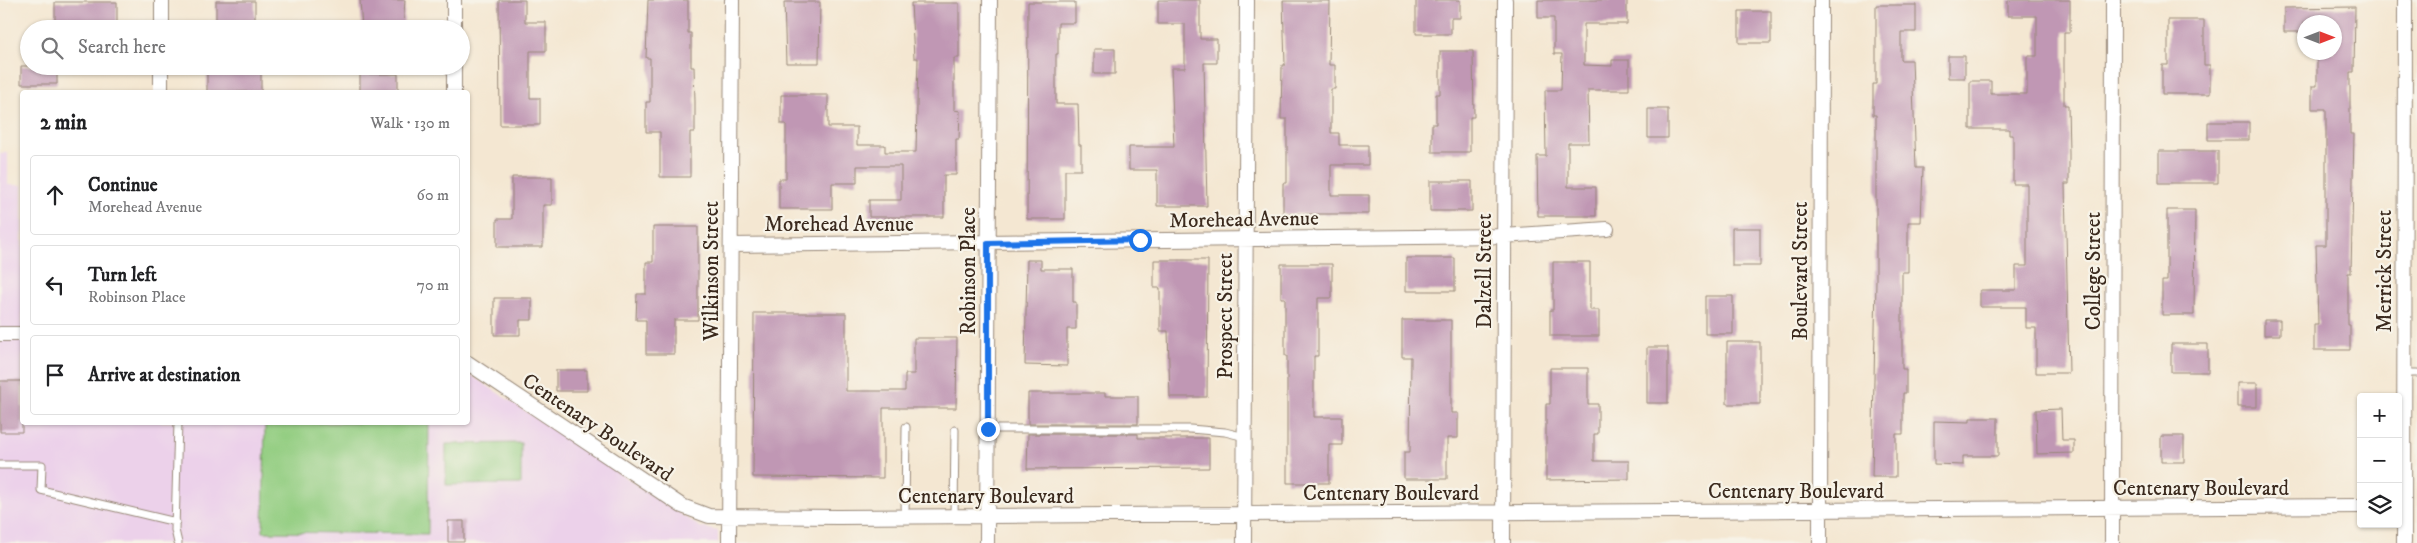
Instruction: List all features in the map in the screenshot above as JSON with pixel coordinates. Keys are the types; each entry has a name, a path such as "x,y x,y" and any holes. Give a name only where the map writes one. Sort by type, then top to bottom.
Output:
{"street":[{"path":"162,0 162,20"},
{"path":"454,0 454,20"},
{"name":"Wilkinson Street","path":"729,543 732,0"},
{"name":"Robinson Place","path":"987,543 990,0"},
{"name":"Prospect Street","path":"1244,543 1247,0"},
{"name":"Dalzell Street","path":"1503,543 1506,0"},
{"name":"Boulevard Street","path":"1820,543 1821,0"},
{"name":"College Street","path":"2112,543 2113,0"},
{"name":"Merrick Street","path":"2404,543 2411,373 2406,0"},
{"path":"161,90 162,75"},
{"path":"454,75 454,90"},
{"name":"Morehead Avenue","path":"731,245 1504,236 1607,228"},
{"path":"0,334 20,334"},
{"name":"Centenary Boulevard","path":"470,364 682,506 699,514 729,516 987,516 2357,506"}],"lane":[{"path":"178,425 176,522 178,543"},
{"path":"905,516 906,427"},
{"path":"988,429 1190,429 1225,432 1244,437"},
{"path":"954,516 955,430"},
{"path":"0,465 42,465 41,490 176,522"}],"shaded area":[{"path":"0,153 8,153 8,185 20,185 20,425 470,425 470,374 700,527 718,531 718,543 0,543"}],"green space":[{"path":"265,425 429,425 428,534 263,532"},
{"path":"521,443 521,484 446,485 446,444"}],"building":[{"path":"360,0 405,0 404,20 361,20"},
{"path":"499,0 525,0 525,22 546,22 546,51 530,51 530,98 540,98 540,125 500,125"},
{"path":"648,0 688,0 688,33 691,33 691,67 694,67 695,102 695,132 690,132 690,177 660,177 660,132 646,132 646,102 650,102 650,58 646,58"},
{"path":"1158,0 1200,0 1200,39 1217,39 1217,63 1204,63 1207,206 1157,206 1157,170 1129,170 1129,147 1174,147 1171,68 1185,68 1185,24 1158,24"},
{"path":"1416,0 1460,0 1460,18 1451,18 1451,34 1416,34"},
{"path":"1538,0 1627,0 1627,24 1584,24 1584,65 1612,66 1612,60 1629,60 1629,90 1588,90 1589,143 1568,143 1568,187 1596,187 1596,216 1538,216 1537,156 1546,156 1545,90 1561,90 1562,54 1554,54 1554,18 1538,18"},
{"path":"2008,0 2070,0 2070,32 2064,32 2064,105 2068,105 2069,153 2069,184 2065,184 2069,373 2036,373 2036,328 2026,328 2026,307 1980,307 1980,290 2016,290 2016,266 2027,266 2027,184 2013,184 2013,135 2009,135 2009,129 1970,129 1970,81 1991,81 1991,94 2027,94 2027,56 2037,56 2037,16 2008,16"},
{"path":"216,1 255,1 255,20 216,20"},
{"path":"1283,1 1330,1 1329,65 1335,65 1335,89 1331,89 1331,133 1339,133 1339,145 1368,145 1368,165 1331,165 1331,195 1369,195 1369,214 1283,214 1283,183 1287,183 1287,119 1281,119 1282,65 1285,65"},
{"path":"55,2 117,2 117,20 55,20"},
{"path":"784,2 820,2 819,63 786,63"},
{"path":"1028,2 1075,2 1075,23 1058,23 1058,54 1056,54 1056,104 1078,104 1079,145 1081,145 1081,170 1065,170 1065,219 1027,219"},
{"path":"911,3 959,3 959,58 954,58 954,110 960,111 959,139 956,139 956,175 944,175 944,217 869,217 869,200 901,200 901,166 857,166 857,183 832,183 832,209 779,209 779,179 786,179 786,124 781,124 781,95 828,95 828,127 857,127 857,145 885,145 885,152 916,152 918,58 914,58"},
{"path":"1876,5 1916,5 1916,32 1901,32 1901,60 1912,60 1916,168 1923,168 1921,222 1908,222 1908,272 1902,272 1902,369 1906,369 1906,393 1903,393 1903,434 1896,434 1896,477 1872,477 1876,281 1876,115 1873,115 1873,84 1876,84"},
{"path":"2355,7 2354,72 2350,72 2350,134 2354,134 2351,273 2348,273 2350,350 2314,350 2314,325 2318,325 2316,245 2326,245 2326,109 2312,109 2312,86 2317,86 2317,60 2342,60 2342,15 2297,15 2297,32 2284,32 2284,8"},
{"path":"1739,11 1771,11 1771,43 1739,43"},
{"path":"2168,20 2204,20 2204,65 2210,65 2210,94 2162,94 2162,65 2168,65"},
{"path":"1094,49 1115,49 1115,74 1094,74"},
{"path":"1440,51 1473,51 1474,117 1470,117 1470,152 1432,152 1432,124 1436,124 1436,94 1440,94"},
{"path":"1948,56 1965,56 1965,78 1948,78"},
{"path":"21,75 57,75 57,84 21,84"},
{"path":"207,75 261,75 261,90 207,90"},
{"path":"360,75 398,75 398,90 360,90"},
{"path":"1648,109 1668,109 1668,138 1648,138"},
{"path":"2208,122 2249,122 2249,140 2208,140"},
{"path":"2159,151 2218,151 2218,183 2159,183"},
{"path":"512,177 552,177 552,205 543,205 543,247 497,247 497,219 512,219"},
{"path":"1430,181 1472,181 1472,211 1430,211"},
{"path":"2167,210 2195,210 2194,315 2162,315 2162,281 2167,281"},
{"path":"653,227 698,227 698,320 674,320 674,354 646,354 646,320 636,320 637,294 646,294 646,262 653,262"},
{"path":"1732,228 1760,228 1760,266 1732,266"},
{"path":"1406,258 1455,258 1455,291 1406,291"},
{"path":"1027,260 1041,260 1041,269 1073,269 1073,302 1076,302 1076,329 1067,329 1067,366 1025,365"},
{"path":"1154,260 1208,260 1207,397 1170,397 1168,331 1160,331 1160,288 1154,288"},
{"path":"1553,262 1590,262 1590,310 1599,310 1599,336 1550,336 1550,310 1553,310"},
{"path":"1281,264 1332,264 1332,298 1318,298 1318,356 1314,356 1314,417 1342,417 1342,445 1329,445 1329,483 1287,483 1287,356 1285,356 1285,298 1281,298"},
{"path":"1705,296 1733,296 1733,334 1705,334"},
{"path":"494,298 532,298 532,320 520,320 520,335 494,335"},
{"path":"754,313 846,313 846,391 905,391 905,374 914,374 914,338 957,338 956,408 883,408 883,478 753,477"},
{"path":"1402,320 1451,320 1451,413 1458,413 1458,438 1447,438 1447,479 1404,479 1404,452 1410,452 1411,357 1402,357"},
{"path":"2264,320 2280,320 2280,335 2264,335"},
{"path":"1727,342 1760,342 1760,404 1727,404"},
{"path":"2171,344 2208,344 2208,372 2171,372"},
{"path":"1647,347 1668,347 1668,403 1647,403"},
{"path":"1550,368 1588,368 1588,404 1598,404 1598,434 1594,434 1594,461 1629,461 1629,479 1546,480 1546,404 1550,404"},
{"path":"556,370 587,370 587,391 556,391"},
{"path":"0,381 20,381 20,425 22,425 22,432 0,432"},
{"path":"2237,383 2257,383 2257,407 2237,407"},
{"path":"1028,393 1105,393 1105,396 1138,396 1138,424 1028,424"},
{"path":"2061,409 2062,440 2074,440 2074,453 2037,454 2036,410"},
{"path":"1970,418 1998,418 1998,456 1963,456 1963,465 1934,464 1934,421 1970,422"},
{"path":"1028,434 1138,434 1138,438 1209,438 1209,468 1027,469"},
{"path":"2161,436 2184,436 2184,462 2161,462"},
{"path":"448,521 464,521 464,542 448,542"}],"route":[{"path":"988,429 988,243 1140,240"}]}
